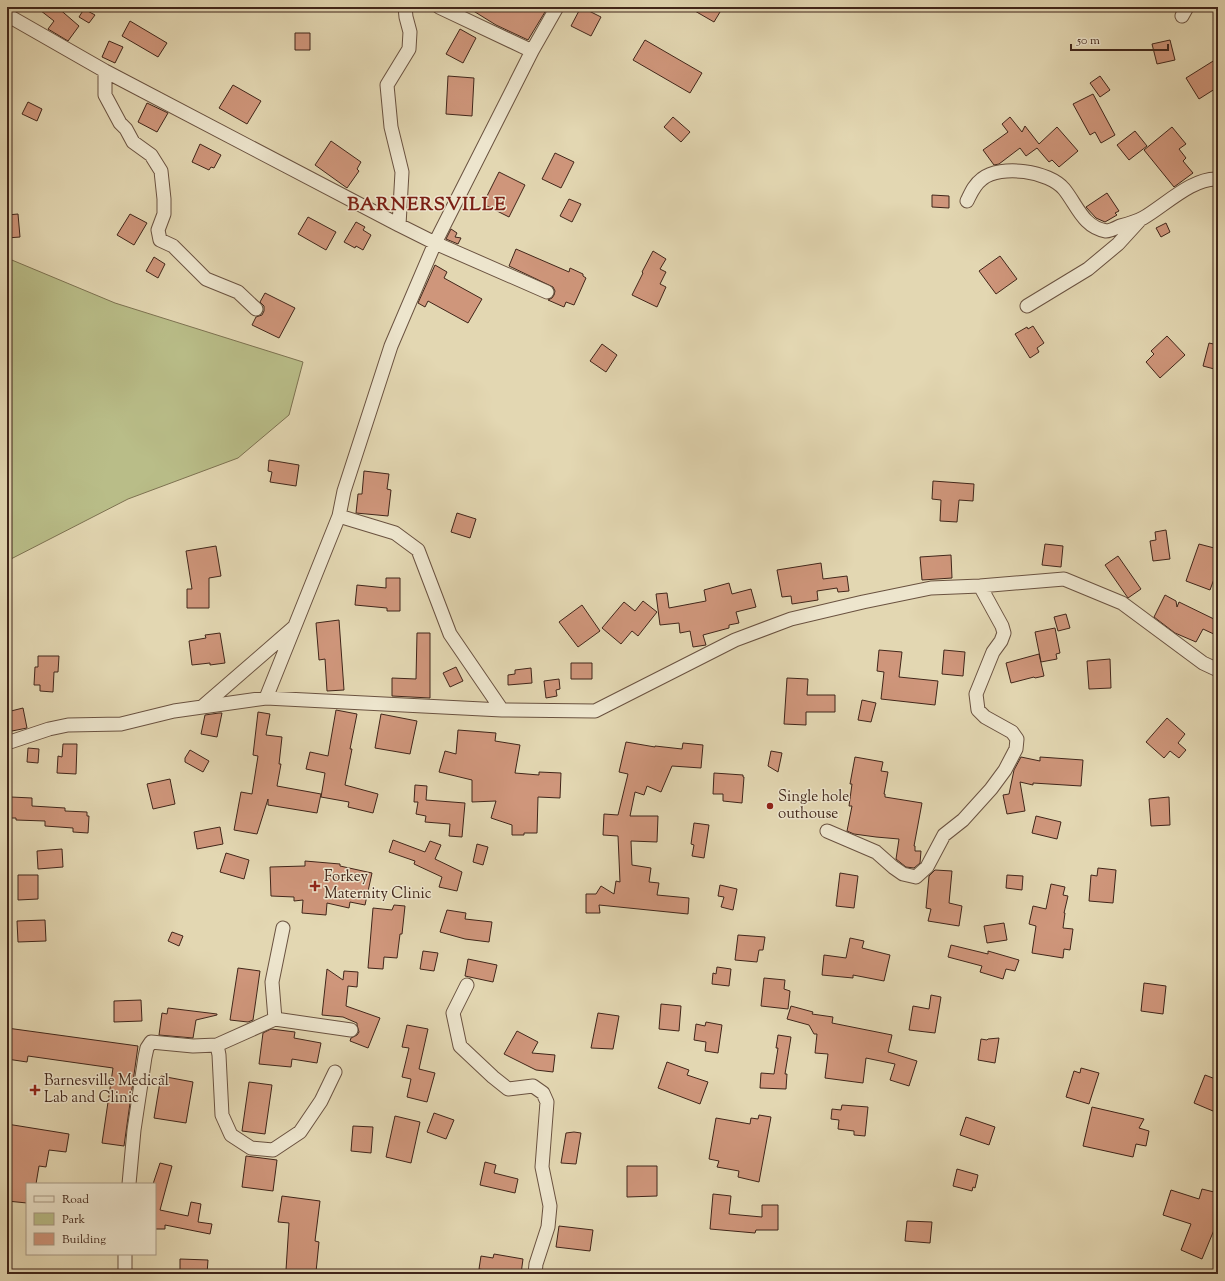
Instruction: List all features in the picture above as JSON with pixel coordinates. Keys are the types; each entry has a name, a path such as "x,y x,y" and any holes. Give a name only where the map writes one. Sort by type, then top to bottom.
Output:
{"street":[{"path":"399,225 402,172 391,127 387,85 409,49 410,32 405,7"},
{"path":"439,7 532,51"},
{"path":"266,698 339,516 344,491 391,346 435,243 532,51 557,7"},
{"path":"7,15 105,71 399,225 435,243 547,292"},
{"path":"105,71 105,95 120,123 126,129 134,142 150,155 161,171 164,214 158,230 160,240 173,246 206,279 238,292 256,308"},
{"path":"967,202 975,185 982,178 994,173 1019,170 1052,179 1064,189 1076,209 1091,225 1107,231 1142,218 1193,186 1212,179 1218,179"},
{"path":"1027,306 1088,269 1118,244 1142,218"},
{"path":"339,516 395,533 418,550 450,634 502,710"},
{"path":"7,743 49,729 68,725 121,724 174,711 266,698 502,710 595,712 735,640 791,619 931,588 980,586 1064,579 1122,603 1203,663 1218,670"},
{"path":"827,831 876,852 903,874 916,877 927,867 944,835 963,820 991,789 1005,770 1016,749 1017,739 1012,732 985,717 978,710 976,694 992,652 1001,641 1004,633 1002,626 980,586"},
{"path":"202,707 295,626"},
{"path":"275,1019 272,982 283,928"},
{"path":"467,985 454,1013 460,1046 508,1089 533,1086 543,1093 547,1102 542,1167 550,1206 548,1228 536,1264 535,1274"},
{"path":"129,1183 134,1130 147,1048 151,1042 193,1046 217,1045 275,1019 351,1030"},
{"path":"217,1045 219,1055 222,1115 231,1135 251,1148 273,1150 300,1132 321,1101 336,1072"},
{"path":"125,1255 125,1274"}],"green space":[{"path":"7,258 115,303 303,362 289,415 238,458 128,499 7,561"}],"building":[{"path":"36,7 57,7 79,26 68,41 48,29 54,21"},
{"path":"467,7 548,7 528,40 496,25"},
{"path":"581,7 601,17 591,36 571,26"},
{"path":"688,7 723,7 714,22"},
{"path":"84,9 95,15 89,23 79,17"},
{"path":"130,21 167,43 158,57 122,36"},
{"path":"460,29 476,38 463,63 446,54"},
{"path":"295,33 310,33 310,50 295,50"},
{"path":"645,40 702,73 690,93 633,60"},
{"path":"1170,40 1175,60 1157,64 1152,44"},
{"path":"109,41 123,47 115,63 102,57"},
{"path":"1218,58 1218,87 1199,99 1186,78"},
{"path":"448,76 474,78 472,116 446,114"},
{"path":"1100,76 1110,90 1100,97 1090,83"},
{"path":"233,85 261,101 247,124 219,108"},
{"path":"1093,94 1115,135 1101,143 1095,132 1090,135 1073,104"},
{"path":"28,102 42,109 37,121 22,114"},
{"path":"147,103 168,113 157,132 138,122"},
{"path":"673,117 690,132 681,142 664,127"},
{"path":"1010,117 1022,132 1025,126 1039,144 1057,127 1078,151 1059,167 1052,160 1049,162 1037,148 1026,156 1020,148 999,164 994,165 983,150 1008,132 1002,124"},
{"path":"1172,127 1186,144 1179,149 1186,158 1183,161 1193,173 1174,187 1144,150"},
{"path":"1135,131 1147,146 1129,160 1117,145"},
{"path":"331,141 361,162 357,169 359,171 347,188 315,165"},
{"path":"200,144 221,155 214,168 211,167 209,170 192,162"},
{"path":"555,153 574,162 561,188 542,179"},
{"path":"499,172 525,185 509,217 483,204"},
{"path":"1107,193 1119,211 1115,213 1117,215 1105,222 1096,218 1086,207"},
{"path":"932,195 949,196 949,208 932,207"},
{"path":"569,199 581,204 572,222 560,216"},
{"path":"18,214 20,237 7,238 7,215"},
{"path":"130,214 147,223 134,245 117,235"},
{"path":"308,217 336,232 326,250 298,234"},
{"path":"356,222 365,227 363,230 371,235 363,250 356,246 355,248 344,242"},
{"path":"1166,223 1170,232 1161,237 1156,228"},
{"path":"451,229 457,233 455,237 461,238 458,244 446,239"},
{"path":"516,249 569,272 570,268 583,274 586,278 574,305 566,302 564,307 548,300 554,295 555,291 553,287 509,266"},
{"path":"653,251 666,259 660,269 666,272 660,284 666,287 657,307 632,295"},
{"path":"1000,256 1017,279 996,294 979,271"},
{"path":"154,257 165,264 158,278 146,271"},
{"path":"435,265 447,272 444,278 482,299 468,323 428,301 425,307 418,303"},
{"path":"265,293 295,308 279,338 252,325 256,317 262,315 264,311 264,306 260,302"},
{"path":"1033,326 1044,343 1037,348 1039,352 1030,358 1015,334 1027,327 1028,329"},
{"path":"1167,336 1185,355 1160,378 1146,362 1154,354 1151,351"},
{"path":"1209,343 1218,345 1218,370 1203,366"},
{"path":"602,344 617,355 606,372 590,361"},
{"path":"269,460 299,465 296,486 270,482 272,472 268,471"},
{"path":"364,471 389,474 387,489 391,490 388,516 356,513 358,494 362,494"},
{"path":"933,481 974,484 973,501 959,500 957,522 940,521 941,500 932,499"},
{"path":"457,513 476,519 470,538 451,532"},
{"path":"1166,530 1170,559 1153,561 1150,541 1156,540 1155,532"},
{"path":"1045,544 1063,546 1061,567 1042,565"},
{"path":"1199,544 1218,549 1218,568 1210,590 1186,581"},
{"path":"216,546 221,576 209,578 209,608 187,608 187,589 192,589 186,551"},
{"path":"951,555 952,578 922,580 920,557"},
{"path":"1118,556 1141,589 1128,598 1105,565"},
{"path":"821,563 823,579 847,576 849,591 838,592 837,588 817,591 818,600 792,604 791,596 782,597 777,570"},
{"path":"386,578 400,578 400,611 387,611 387,608 355,605 357,585 386,588"},
{"path":"729,583 732,594 751,589 756,607 736,612 739,623 729,625 729,628 703,635 706,645 693,647 690,631 680,633 679,623 660,625 656,594 667,593 669,608 706,601 704,590"},
{"path":"1165,595 1176,601 1177,607 1179,602 1218,621 1218,636 1203,629 1196,642 1175,633 1154,617"},
{"path":"643,601 657,612 638,636 632,631 621,644 602,628 624,602 635,611"},
{"path":"582,605 600,631 578,647 559,622"},
{"path":"1066,614 1070,628 1058,631 1054,617"},
{"path":"339,620 344,690 327,691 325,659 319,660 316,623"},
{"path":"1055,628 1060,653 1056,654 1057,659 1041,662 1035,632"},
{"path":"220,633 225,663 192,665 189,641 206,638 205,635"},
{"path":"417,633 430,633 430,698 392,696 392,678 416,679"},
{"path":"879,650 902,652 899,677 938,681 935,705 881,699 884,672 877,671"},
{"path":"944,650 965,652 963,676 942,674"},
{"path":"1039,654 1044,676 1011,683 1006,663"},
{"path":"38,656 59,656 58,672 54,672 53,692 40,691 40,685 34,685 35,667 38,667"},
{"path":"1110,659 1111,688 1089,689 1087,661"},
{"path":"571,663 592,663 592,679 571,679"},
{"path":"456,667 463,681 450,687 443,673"},
{"path":"531,668 532,683 508,685 508,675 515,674 515,670"},
{"path":"787,678 808,679 807,695 835,695 835,712 806,712 806,725 784,724"},
{"path":"559,679 560,689 556,690 557,696 546,698 544,681"},
{"path":"862,700 876,703 871,722 858,720"},
{"path":"23,708 27,728 7,732 7,712"},
{"path":"336,710 357,714 345,785 378,794 373,813 348,807 349,802 321,797 325,773 306,769 310,752 328,756"},
{"path":"258,712 270,714 266,735 282,737 279,764 281,764 277,786 321,794 317,813 268,805 268,799 257,834 234,830 241,792 252,794 258,756 253,755"},
{"path":"222,713 217,737 201,734 205,715"},
{"path":"381,714 417,721 410,754 375,748"},
{"path":"1167,718 1185,734 1178,743 1186,750 1179,758 1170,751 1164,758 1146,742"},
{"path":"458,730 496,733 495,741 520,745 515,773 539,775 539,772 561,773 560,798 538,797 537,833 512,835 512,825 491,818 496,801 472,802 472,780 439,772 445,751 456,754"},
{"path":"626,742 655,747 682,749 683,743 703,745 701,768 672,766 661,792 647,786 644,795 635,792 630,816 658,816 657,842 631,841 632,865 651,868 649,882 659,883 657,895 689,898 688,914 599,905 600,913 586,913 586,894 596,894 601,886 614,894 616,881 620,882 618,836 603,835 604,814 618,815 628,774 619,772"},
{"path":"63,744 77,744 76,774 57,773 58,756 62,757"},
{"path":"28,748 39,749 38,763 27,762"},
{"path":"190,750 209,761 203,772 185,762 185,758"},
{"path":"771,751 782,753 778,772 768,766"},
{"path":"855,757 883,762 881,771 888,772 884,794 885,797 922,803 914,846 915,851 921,851 920,863 914,868 906,867 896,859 899,839 854,834 847,831 852,806 849,806 852,784 850,784"},
{"path":"1021,757 1040,761 1040,757 1083,760 1081,786 1033,783 1033,785 1020,782 1025,811 1007,814 1003,795 1009,794 1014,770"},
{"path":"714,773 743,775 742,803 723,801 723,794 713,794"},
{"path":"170,779 175,804 153,809 147,784"},
{"path":"415,785 427,786 426,800 465,803 462,837 449,836 450,824 425,822 426,816 416,814 418,802 414,802"},
{"path":"11,797 32,798 32,806 65,808 65,811 87,812 87,816 89,816 88,833 73,832 73,828 45,826 45,821 16,820 16,818 10,818"},
{"path":"1169,797 1170,825 1151,826 1149,799"},
{"path":"1036,816 1061,822 1057,839 1032,833"},
{"path":"694,823 709,825 704,858 692,856 694,845 691,844"},
{"path":"220,827 223,844 197,849 194,832"},
{"path":"393,840 425,852 430,841 441,845 435,859 462,872 457,891 439,887 442,877 414,864 415,861 389,852"},
{"path":"477,844 488,847 483,865 473,862"},
{"path":"62,849 63,867 38,869 37,851"},
{"path":"226,853 249,860 244,879 220,872"},
{"path":"305,861 340,864 340,866 372,873 365,905 350,902 349,908 327,903 326,915 302,913 303,900 294,901 294,897 271,896 270,867 305,866"},
{"path":"1098,868 1116,870 1113,903 1089,901 1091,875 1097,876"},
{"path":"935,870 952,871 949,903 962,906 959,926 928,921 931,909 926,908 929,876"},
{"path":"840,873 858,876 854,908 836,906"},
{"path":"18,875 38,875 38,899 18,900"},
{"path":"1007,875 1023,876 1022,890 1006,888"},
{"path":"1051,884 1065,887 1063,895 1068,896 1064,913 1063,928 1073,929 1070,950 1064,949 1063,958 1032,953 1036,926 1029,924 1033,906 1046,909"},
{"path":"720,885 737,889 733,910 721,907 724,897 718,896"},
{"path":"394,905 405,906 402,934 400,934 397,958 384,957 383,969 368,968 373,908 392,910"},
{"path":"447,910 466,913 465,919 492,922 489,942 465,939 440,932"},
{"path":"45,920 46,941 18,942 17,921"},
{"path":"1004,923 1007,940 987,943 984,926"},
{"path":"172,932 183,936 179,946 168,941"},
{"path":"738,935 765,937 763,950 759,950 757,962 735,960"},
{"path":"850,938 864,941 862,948 890,955 884,981 853,975 853,978 822,975 824,955 846,958"},
{"path":"951,945 988,954 988,951 1019,960 1015,971 1006,969 1003,979 980,972 982,966 948,957"},
{"path":"423,951 438,953 434,971 420,969"},
{"path":"468,959 497,965 493,982 465,976"},
{"path":"717,967 731,969 729,986 712,984 713,973 716,974"},
{"path":"238,968 260,971 253,1020 248,1022 230,1020"},
{"path":"327,969 343,980 344,971 358,972 357,987 348,986 346,1006 380,1018 368,1048 350,1041 351,1038 359,1032 357,1023 343,1017 322,1015"},
{"path":"764,978 785,980 784,989 790,991 788,1009 761,1006"},
{"path":"1144,983 1166,986 1163,1014 1141,1011"},
{"path":"931,995 941,997 935,1033 909,1030 913,1006 929,1009"},
{"path":"141,1000 142,1021 114,1022 114,1001"},
{"path":"661,1004 681,1006 679,1031 659,1029"},
{"path":"791,1006 813,1012 812,1014 833,1017 832,1023 892,1035 888,1052 917,1061 909,1086 890,1080 895,1064 866,1058 863,1083 825,1078 828,1054 815,1053 817,1034 814,1034 809,1025 787,1019"},
{"path":"168,1008 217,1015 196,1020 193,1038 159,1035 162,1013 167,1014"},
{"path":"598,1013 619,1016 613,1049 591,1048"},
{"path":"706,1022 722,1025 718,1053 705,1051 706,1042 694,1040 696,1024 705,1026"},
{"path":"407,1025 428,1029 419,1069 435,1073 427,1102 407,1097 411,1079 402,1077 409,1048 402,1047"},
{"name":"Barnesville Medical Lab and Clinic","path":"7,1028 138,1046 124,1146 102,1143 113,1068 28,1056 27,1062 7,1059"},
{"path":"271,1029 295,1032 294,1038 321,1043 317,1063 292,1059 291,1067 259,1064 263,1033"},
{"path":"517,1031 538,1042 532,1053 555,1055 553,1072 536,1070 504,1054"},
{"path":"778,1035 791,1037 785,1074 787,1074 786,1089 760,1088 761,1073 774,1074 778,1048 776,1048"},
{"path":"999,1038 995,1063 978,1060 981,1039 987,1040"},
{"path":"667,1062 689,1070 687,1075 708,1082 700,1104 658,1088"},
{"path":"1081,1068 1099,1073 1089,1104 1066,1097 1074,1071 1080,1073"},
{"path":"1205,1075 1218,1080 1218,1099 1213,1111 1194,1103"},
{"path":"161,1076 193,1082 186,1123 154,1118"},
{"path":"249,1082 272,1085 265,1134 242,1131"},
{"path":"842,1105 868,1107 865,1136 854,1135 854,1131 838,1129 839,1120 831,1119 832,1109 841,1110"},
{"path":"1092,1107 1144,1119 1139,1128 1149,1131 1146,1146 1136,1144 1133,1157 1083,1146"},
{"path":"434,1113 454,1120 446,1139 427,1132"},
{"path":"759,1115 771,1117 759,1182 738,1177 739,1171 717,1167 719,1161 709,1159 716,1118 750,1124 751,1118 758,1119"},
{"path":"395,1116 420,1122 411,1163 386,1157"},
{"path":"966,1117 995,1127 989,1145 960,1135"},
{"path":"7,1124 69,1134 66,1152 49,1150 46,1167 39,1166 36,1183 26,1183 26,1203 7,1201"},
{"path":"353,1126 373,1127 371,1153 351,1151"},
{"path":"566,1133 581,1133 576,1164 561,1163"},
{"path":"246,1156 277,1160 273,1191 242,1187"},
{"path":"485,1162 496,1165 494,1173 518,1179 515,1193 480,1185"},
{"path":"160,1163 172,1166 160,1210 188,1216 191,1202 201,1204 198,1222 212,1224 210,1234 165,1225 165,1229 156,1229 156,1183 153,1183"},
{"path":"627,1166 657,1166 657,1196 627,1197"},
{"path":"957,1169 978,1175 975,1188 973,1187 972,1191 953,1186"},
{"path":"1202,1189 1218,1193 1218,1231 1214,1230 1202,1259 1181,1250 1191,1224 1163,1215 1171,1190 1199,1199"},
{"path":"713,1194 731,1196 729,1214 762,1217 762,1205 778,1205 778,1230 756,1230 755,1233 710,1229"},
{"path":"282,1196 320,1201 315,1241 319,1242 316,1272 286,1270 289,1223 278,1222"},
{"path":"907,1221 932,1222 930,1243 905,1241"},
{"path":"559,1226 593,1230 590,1251 556,1247"},
{"path":"494,1254 523,1259 521,1274 491,1274 491,1271 479,1269 481,1256 493,1258"},
{"path":"180,1259 208,1260 207,1274 180,1274"}],"place":[{"name":"Single hole outhouse","path":"770,806"},
{"name":"Forkey Maternity Clinic","path":"315,886"},
{"name":"Barnesville Medical Lab and Clinic","path":"35,1090"}],"district":[{"name":"BARNERSVILLE","path":"427,205"}]}
